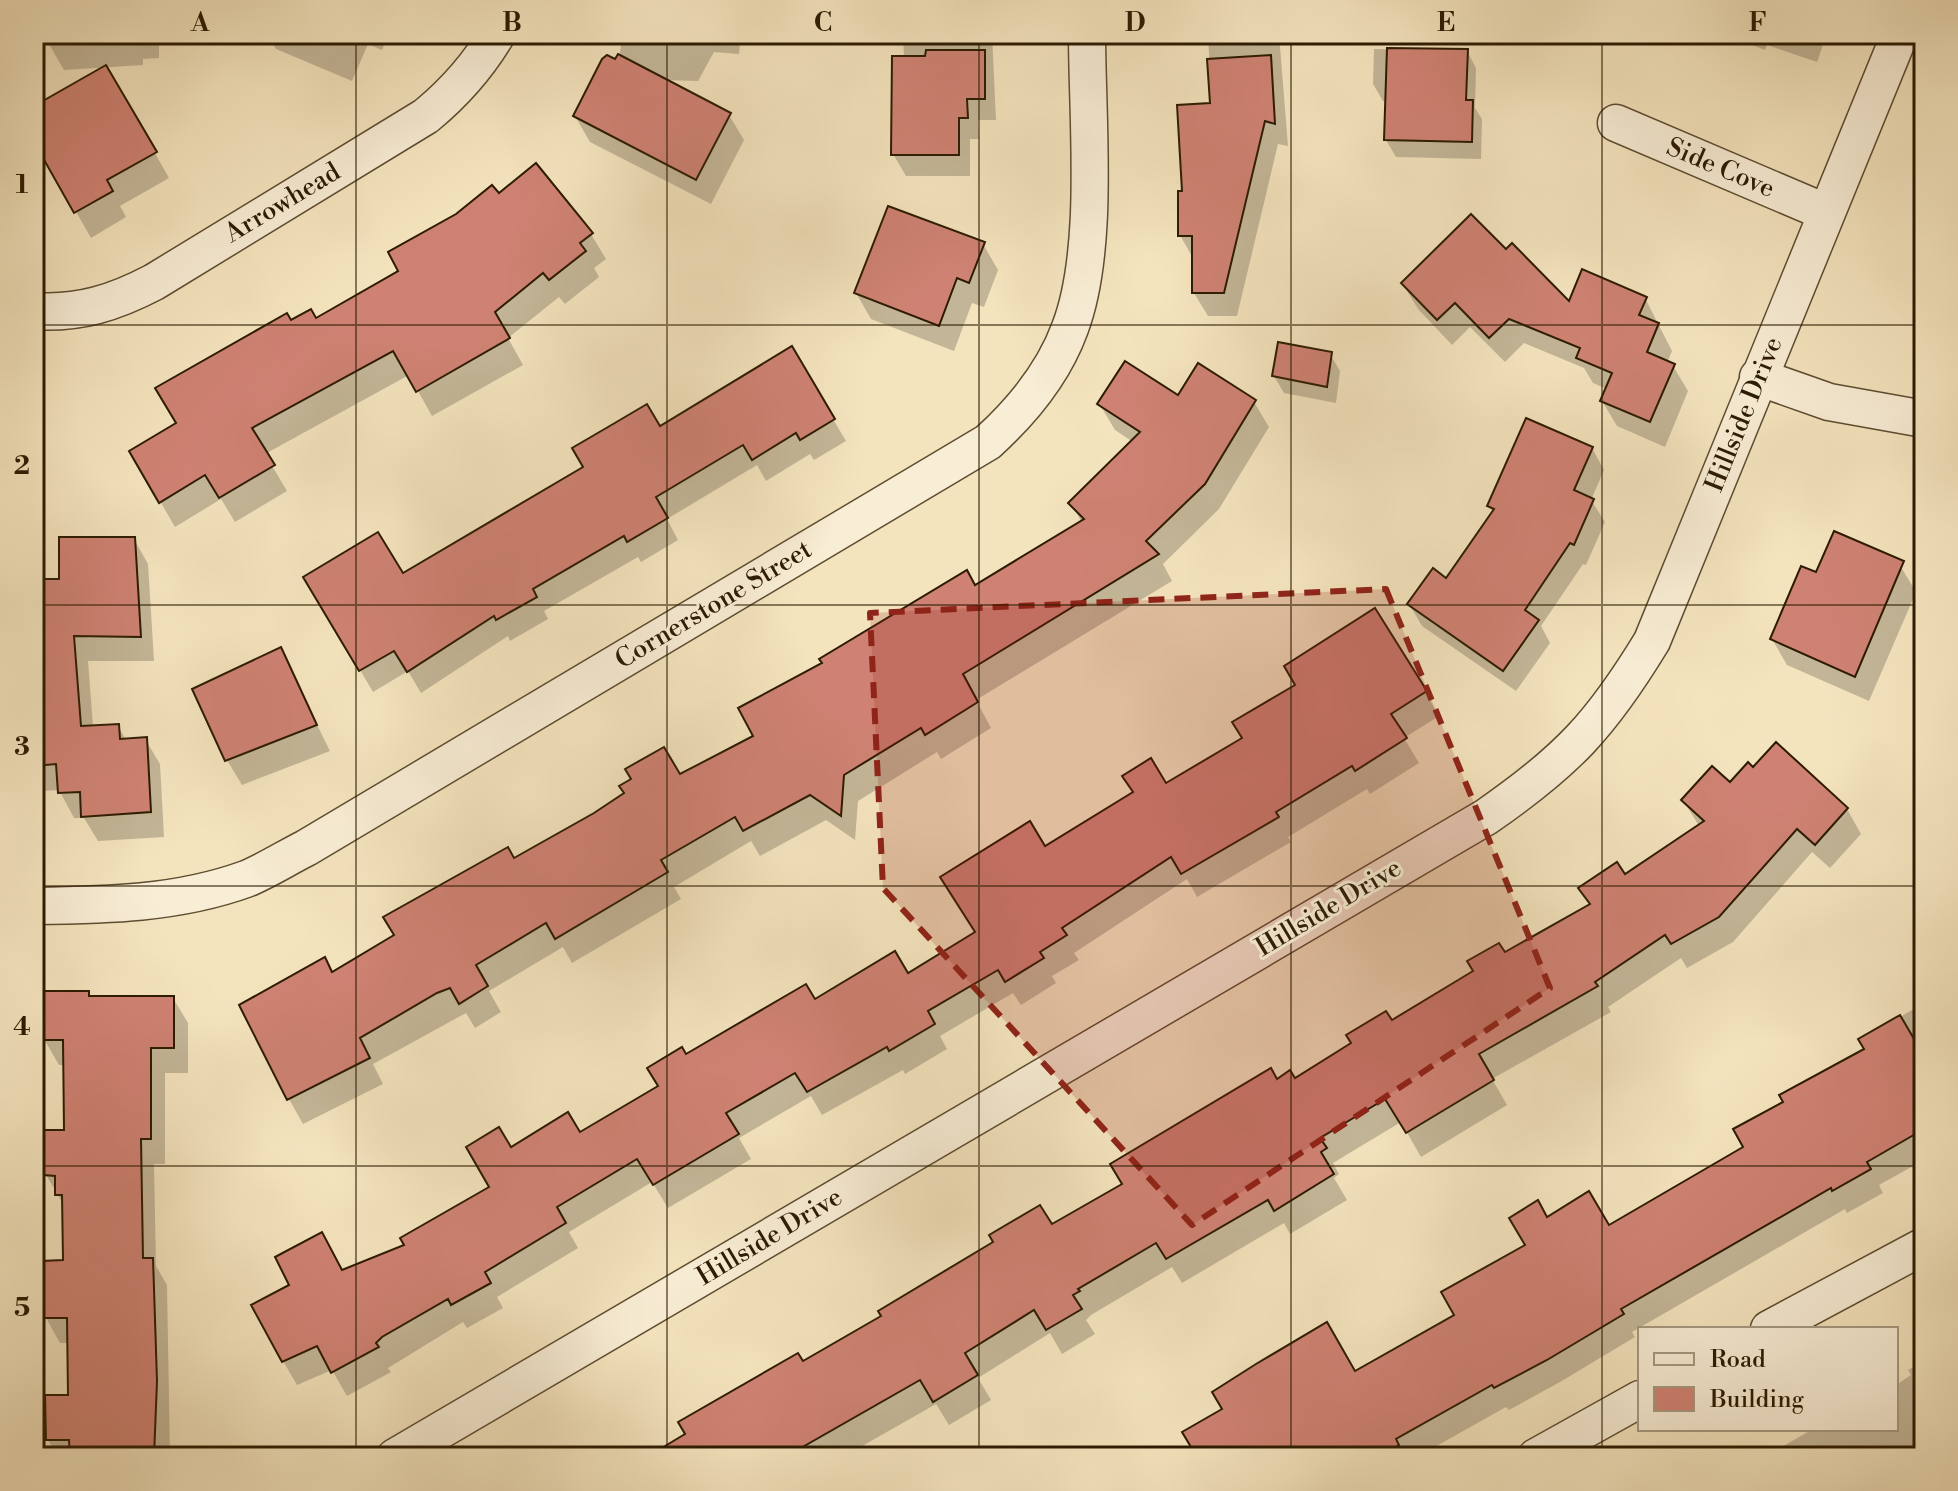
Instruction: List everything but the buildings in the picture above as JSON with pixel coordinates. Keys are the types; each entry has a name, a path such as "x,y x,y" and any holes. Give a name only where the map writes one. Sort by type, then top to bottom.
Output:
{"street":[{"name":"Arrowhead","path":"34,311 67,313 117,302 154,282 426,116 474,68 497,34"},
{"name":"Cornerstone Street","path":"34,906 113,905 185,897 248,878 306,848 988,442 1009,423 1059,353 1071,327 1084,271 1087,34"},
{"name":"Hillside Drive","path":"395,1457 1486,817 1544,777 1594,728 1616,701 1652,641 1900,34"},
{"name":"Side Cove","path":"1616,123 1825,212"},
{"path":"1758,377 1829,402 1924,419"},
{"path":"1773,1327 1924,1246"},
{"path":"1536,1457 1638,1400"}],"highlighted area":[{"path":"1386,589 1550,988 1192,1225 883,888 870,613"}]}
